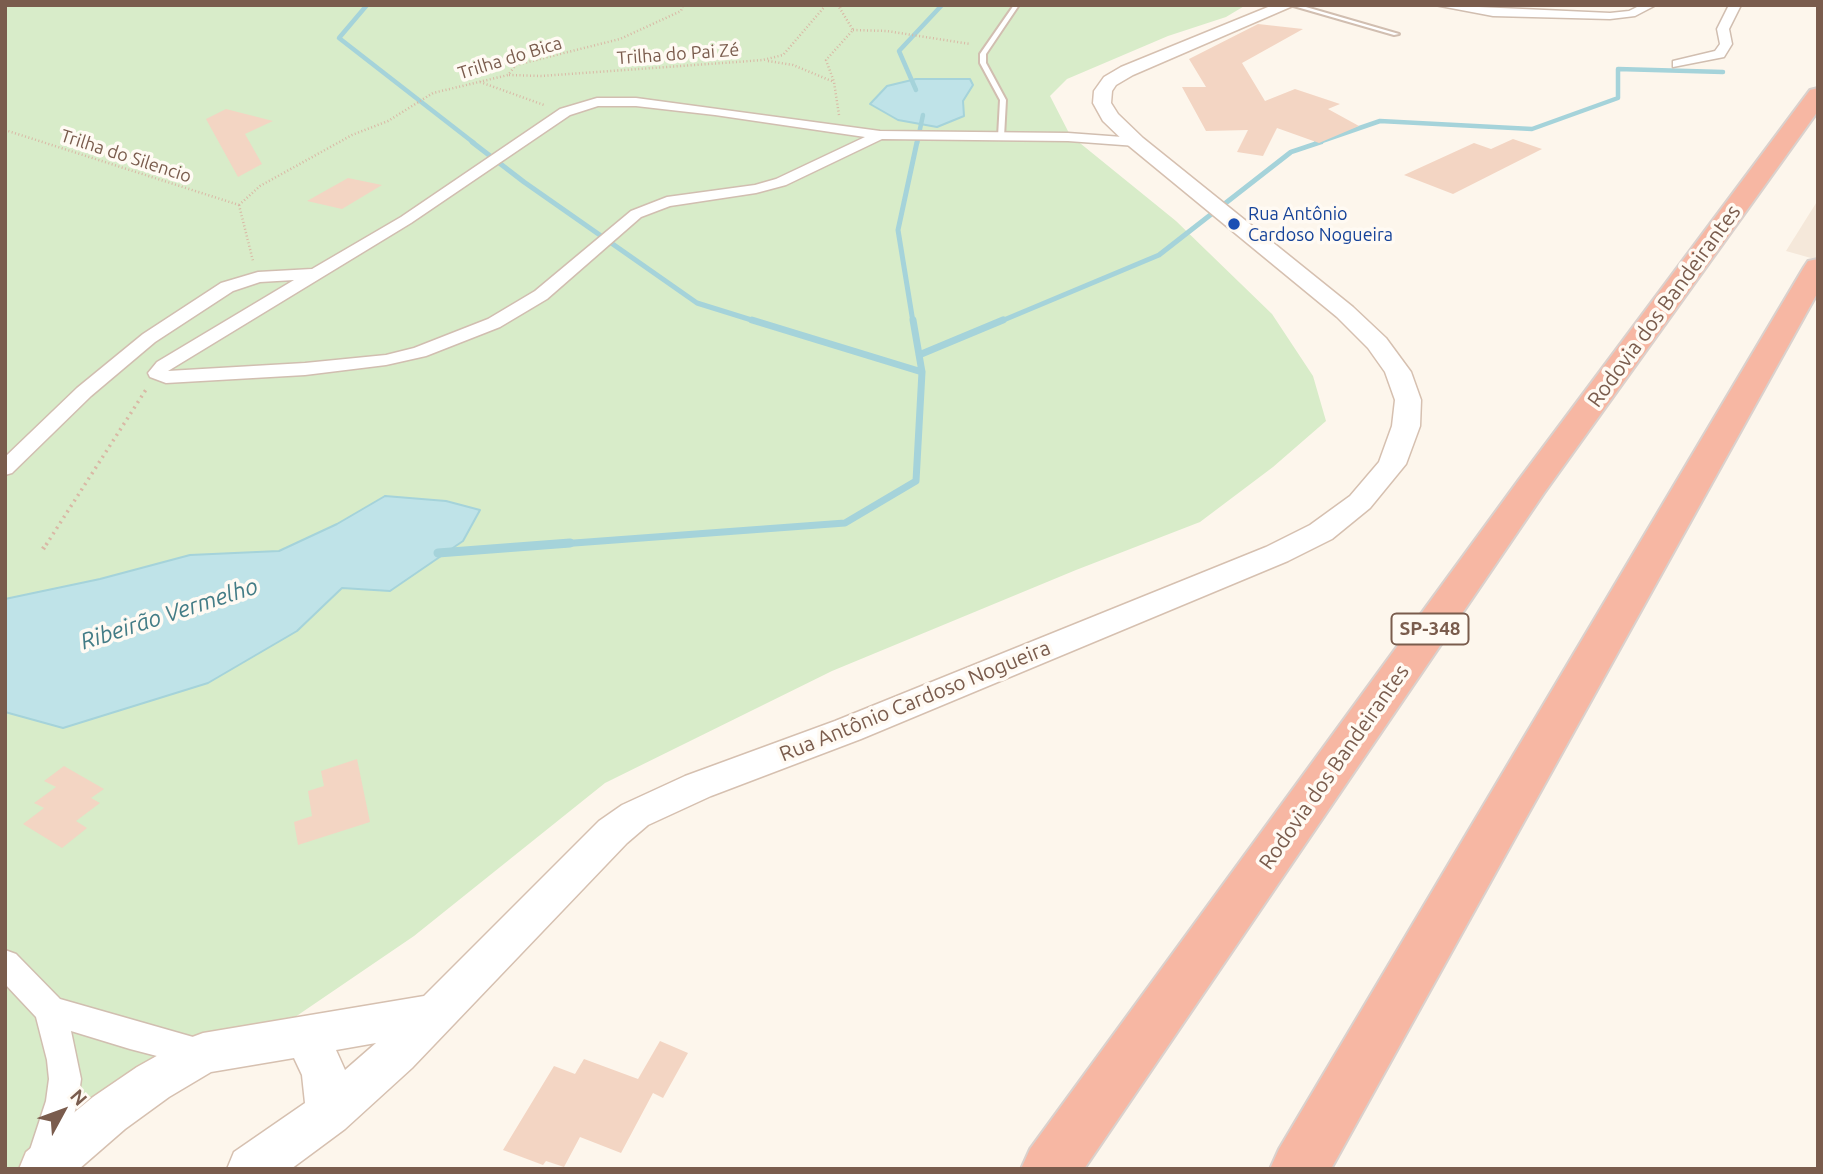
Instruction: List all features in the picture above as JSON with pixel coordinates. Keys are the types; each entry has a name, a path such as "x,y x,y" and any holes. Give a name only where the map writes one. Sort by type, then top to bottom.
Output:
{"highway":[{"name":"Rodovia dos Bandeirantes","path":"1050,1169 1530,488 1818,95"},
{"path":"1299,1169 1818,267"}],"main road":[{"name":"Rua Antônio Cardoso Nogueira","path":"251,1169 329,1113 437,1013 613,832 635,815 687,790 848,730 1277,554 1321,533 1360,502 1392,464 1406,426 1408,400 1398,372 1377,343 1345,312 1136,142 1110,117 1102,103 1103,91 1110,81 1156,58 1289,5"},
{"path":"42,1169 109,1112 203,1053 437,1013"},
{"path":"306,1037 324,1073 329,1113"}],"street":[{"path":"1440,5 1481,12 1610,16 1631,14 1651,5"},
{"path":"1677,64 1720,54 1727,44 1723,29 1735,5"},
{"path":"880,135 781,182 755,189 667,202 643,211 541,295 494,323 420,352 386,360 305,369 166,377 157,373 163,366 406,220 499,154 565,112 597,102 615,100 715,111 880,135 1068,137 1136,142"},
{"path":"5,469 84,391 149,338 227,288 258,277 318,274"},
{"path":"5,963 50,1010 130,1035 203,1053"},
{"path":"42,1169 62,1101 65,1079 50,1010"}],"lane":[{"path":"1000,137 1003,100 983,64 983,54 1017,5"},
{"path":"1289,5 1396,34"}],"path":[{"name":"Trilha do Bica","path":"239,205 260,186 352,135 388,121 433,93 508,75 516,65 620,39 681,11 682,5"},
{"name":"Trilha do Pai Zé","path":"508,75 542,76 764,60 783,55 826,5"},
{"path":"844,5 839,7 853,30"},
{"path":"841,130 834,82 826,60 853,30 887,30 986,47"},
{"path":"764,60 793,65 834,82"},
{"path":"479,82 565,112"},
{"name":"Trilha do Silencio","path":"5,130 239,205"},
{"path":"239,205 258,277"},
{"path":"43,549 157,373"}],"shaded area":[{"path":"1818,200 1818,260 1786,251"}],"green space":[{"path":"5,5 1246,5 1226,17 1168,36 1067,79 1050,96 1070,135 1176,221 1272,314 1313,376 1326,421 1273,467 1200,522 832,671 605,783 414,936 254,1045 24,1169 5,1169 5,712 63,728 297,631 342,588 390,591 463,541 480,510 446,501 385,496 337,524 279,551 190,555 100,579 5,599"}],"water":[{"path":"916,79 970,79 973,85 963,101 964,116 937,127 898,120 870,104 887,86"},
{"name":"Ribeirão Vermelho","path":"385,496 446,501 480,510 463,541 390,591 342,588 297,631 208,683 63,728 5,712 5,599 100,579 190,555 279,551 337,524"}],"building":[{"path":"1258,24 1303,29 1242,63 1265,101 1295,89 1340,104 1328,109 1359,126 1319,143 1277,128 1263,156 1237,152 1248,130 1206,131 1182,87 1206,87 1189,59"},
{"path":"226,109 273,121 245,134 262,164 238,177 206,119"},
{"path":"1513,139 1542,149 1453,194 1404,175 1474,143 1491,149"},
{"path":"348,178 382,185 342,209 307,201"},
{"path":"357,759 370,822 298,845 294,822 312,816 308,791 324,786 321,771"},
{"path":"64,766 104,789 91,798 100,803 76,821 87,828 62,848 23,824 44,808 34,803 56,787 44,781"},
{"path":"660,1041 688,1053 663,1098 653,1093 621,1153 580,1137 564,1167 546,1161 543,1165 503,1150 554,1066 575,1074 584,1059 638,1079"}],"waterway":[{"path":"367,5 339,38 474,143"},
{"path":"916,90 899,51 942,5"},
{"path":"1316,143 1380,121 1532,129 1618,98 1618,69 1723,72"},
{"path":"917,143 923,115"},
{"path":"472,142 524,182 697,303 758,322"},
{"path":"913,322 898,230 917,142"},
{"path":"999,322 1159,255 1291,152 1321,142"},
{"path":"752,320 922,372"},
{"path":"913,320 919,355"},
{"path":"919,355 1003,320"},
{"path":"919,355 922,372"},
{"path":"547,545 845,523 916,481 922,372"},
{"path":"438,553 570,543"}],"place":[{"name":"Rua Antônio Cardoso Nogueira","path":"1234,224"}]}
